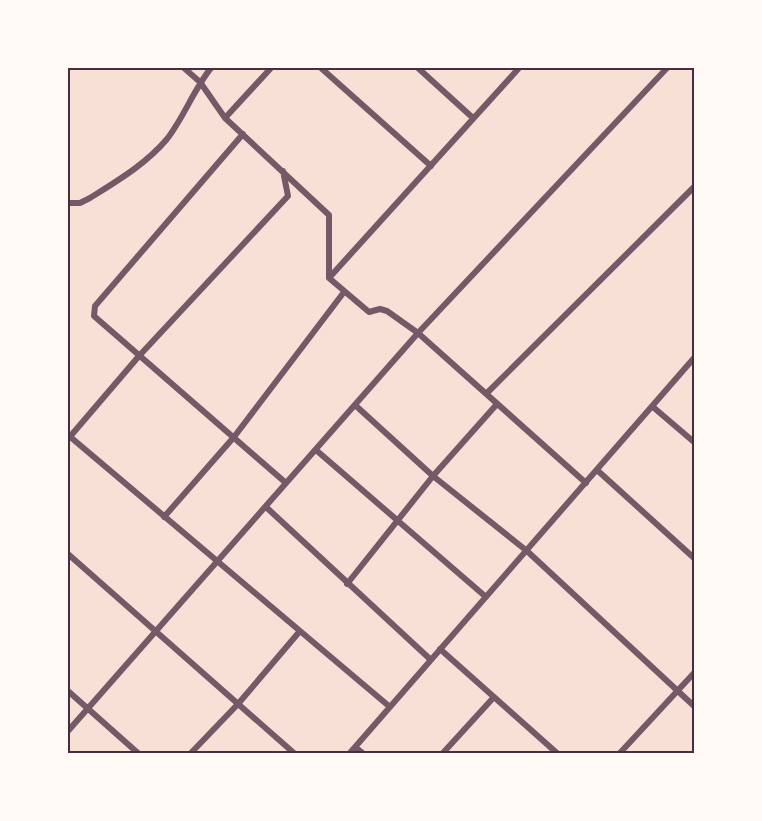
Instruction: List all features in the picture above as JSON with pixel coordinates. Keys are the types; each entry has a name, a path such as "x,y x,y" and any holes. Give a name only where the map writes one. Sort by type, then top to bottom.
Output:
{"street":[{"path":"184,68 200,82 225,118 329,215 329,278 369,312 380,309 387,311 418,333 586,483"},
{"path":"68,203 80,203 90,198 142,163 168,138 200,82 211,68"},
{"path":"225,118 271,68"},
{"path":"321,68 431,166"},
{"path":"418,68 473,118"},
{"path":"329,278 519,68"},
{"path":"68,731 418,333 667,68"},
{"path":"243,134 95,306 95,319 286,483"},
{"path":"283,171 288,196 139,356 68,437 390,707"},
{"path":"486,394 694,187"},
{"path":"164,517 234,437 344,292"},
{"path":"349,753 694,358"},
{"path":"347,584 433,476 497,404"},
{"path":"355,405 433,476 526,551 694,706"},
{"path":"653,407 694,442"},
{"path":"316,450 486,597"},
{"path":"597,471 694,558"},
{"path":"266,507 431,660"},
{"path":"68,554 295,753"},
{"path":"190,753 238,704 300,631"},
{"path":"440,649 558,753"},
{"path":"619,753 694,673"},
{"path":"68,691 139,753"},
{"path":"442,753 494,697"},
{"path":"355,747 364,753"}]}
